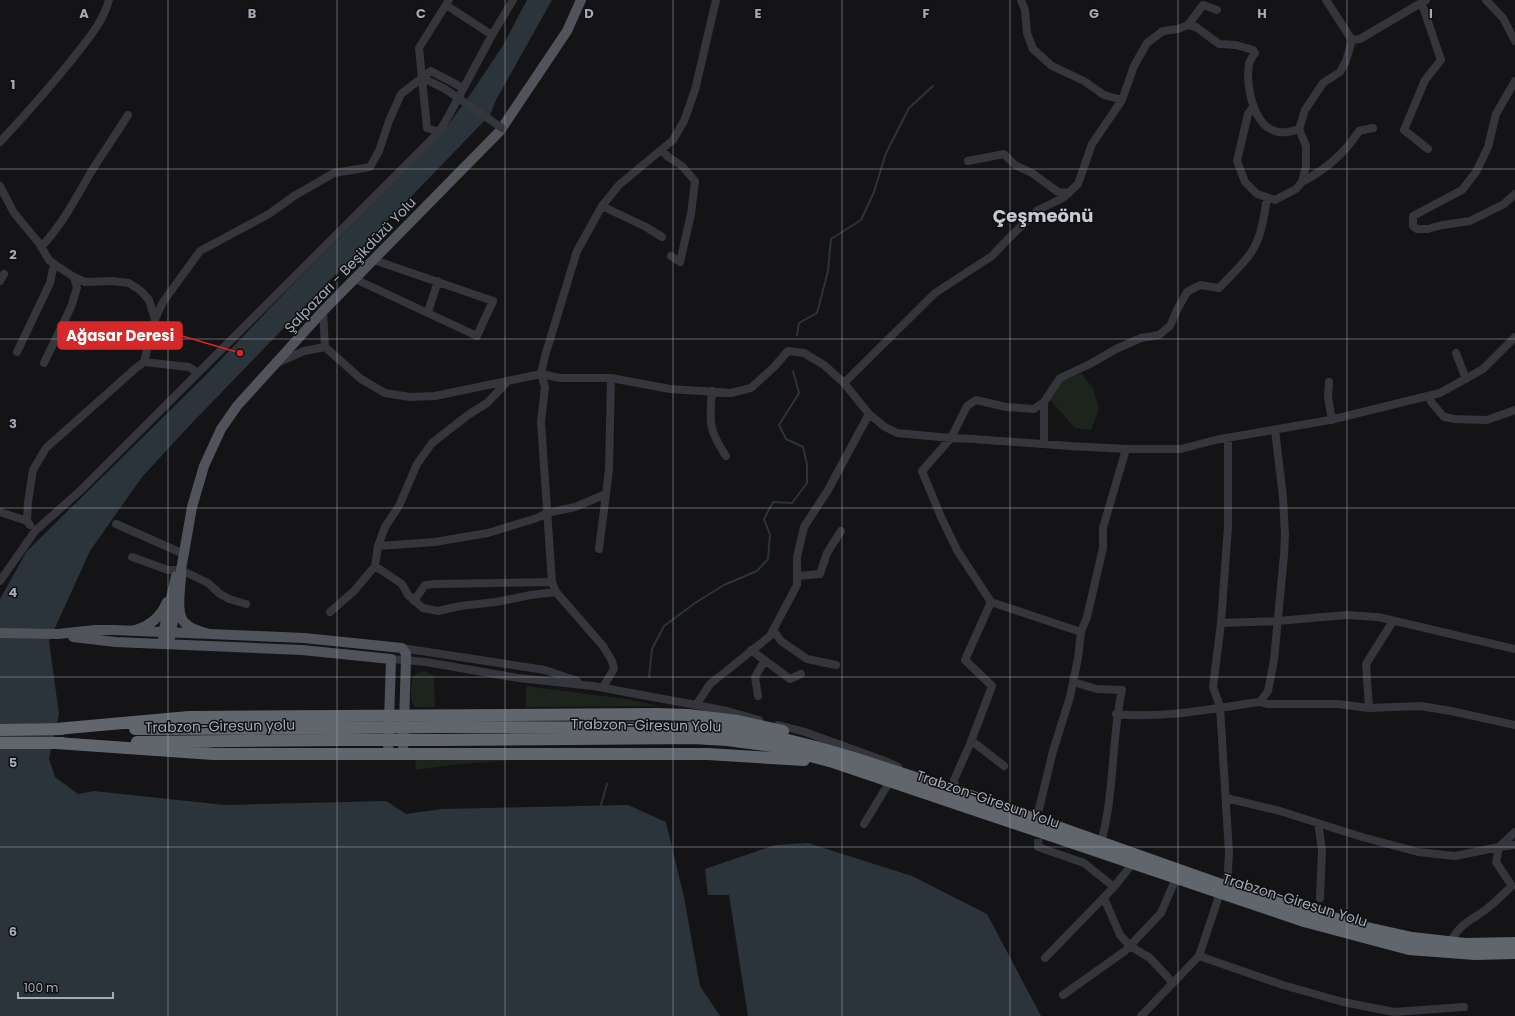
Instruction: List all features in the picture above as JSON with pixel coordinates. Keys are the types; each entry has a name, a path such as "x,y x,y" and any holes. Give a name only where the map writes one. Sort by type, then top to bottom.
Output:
{"highway":[{"path":"56,729 189,717 388,715 688,715 738,721 800,734 922,775 956,791"},
{"name":"Trabzon-Giresun Yolu","path":"344,734 442,727 693,728 776,737 816,746 956,791 1102,842 1304,921 1409,949 1475,954 1515,953"},
{"path":"0,730 56,729 344,734"},
{"name":"Trabzon-Giresun yolu","path":"0,743 56,743 344,734 441,740"},
{"name":"Trabzon-Giresun Yolu","path":"441,740 693,738 727,740 773,746 833,762 1176,878 1385,933 1412,938 1465,944 1515,943"},
{"path":"56,743 213,754 708,754 833,762"}],"main road":[{"name":"Şalpazarı - Beşikdüzü Yolu","path":"181,570 192,507 204,466 221,429 238,406 274,364 323,311 502,128 567,31 581,0"},
{"path":"181,570 177,574 178,606 181,620 189,628 210,634"},
{"path":"133,631 144,628 162,612 177,583"},
{"path":"165,644 163,638 167,633 177,583"},
{"path":"58,634 95,630 210,634 304,638 402,648 406,654 403,754"},
{"path":"0,633 58,634 116,642 302,650 391,659 388,715 388,754"}],"street":[{"path":"0,142 57,78 93,33 107,8 109,0"},
{"path":"0,581 35,531 80,490 439,132 450,115 492,34 513,0"},
{"path":"603,688 614,669 612,661 603,646 556,592 552,582 541,422 545,387 541,374 545,356 577,251 602,206 619,185 673,140 684,121 694,90 716,0"},
{"path":"1021,0 1025,10 1027,33 1033,49 1052,66 1084,81 1104,95 1122,100"},
{"path":"1302,182 1306,166 1306,146 1299,129 1306,110 1323,83 1340,72 1346,61 1352,40 1326,0"},
{"path":"1486,0 1503,18 1515,41"},
{"path":"439,132 427,128 419,48 448,2 492,34"},
{"path":"1352,40 1360,39 1424,2 1441,60 1425,80 1404,130 1428,149"},
{"path":"844,383 935,293 992,256 1038,210 1063,198 1078,184 1092,144 1122,100 1134,66 1147,43 1162,31 1178,29 1188,25 1202,5 1217,10"},
{"path":"1188,25 1196,27 1219,44 1236,45 1253,50 1255,53 1249,63 1250,88 1253,107 1256,114 1268,128 1276,132 1290,132 1299,129"},
{"path":"27,521 32,470 46,448 144,362 155,319 163,302 200,251 269,214 294,196 334,173 370,167 380,151 389,121 401,94 431,71 463,88"},
{"path":"423,78 445,90 502,128"},
{"path":"1515,81 1496,114 1488,147 1476,172 1462,190 1413,216 1413,226 1417,229 1428,229 1470,220 1504,204 1515,194"},
{"path":"1253,107 1248,114 1237,161 1244,182 1257,194 1275,200 1285,196 1296,189 1302,182 1320,173 1349,146 1359,131 1373,128"},
{"path":"42,247 62,223 99,159 128,115"},
{"path":"662,150 667,156 682,166 695,182 691,214 680,262 671,256"},
{"path":"968,161 1004,154 1016,165 1032,173 1058,192 1069,193"},
{"path":"0,186 14,213 42,247 49,260 74,277 85,282 112,281 129,283 141,291 150,300 155,319"},
{"path":"1081,632 991,602 957,550 941,517 922,471 951,438 967,406 976,400 1006,407 1034,409 1044,402 1060,378 1135,340 1158,335 1170,326 1187,292 1200,285 1219,288 1252,252 1264,218 1266,198"},
{"path":"602,206 646,227 662,237"},
{"path":"355,279 477,336 492,301 374,260"},
{"path":"17,352 50,283 54,264"},
{"path":"44,363 71,308 77,288 74,277"},
{"path":"428,312 438,281"},
{"path":"323,311 325,347 361,379 385,392 410,397 436,396 541,374 560,378 612,378 670,389 731,393 751,388 774,367 788,351 804,353 824,365 844,383 869,414 885,427 897,433 951,438 1126,448 1181,449 1228,438 1332,420 1440,393 1483,369 1515,338"},
{"path":"274,364 304,351 325,347"},
{"path":"1456,353 1466,379"},
{"path":"144,362 189,367 198,372"},
{"path":"599,549 609,470 612,378"},
{"path":"330,612 354,590 375,566 378,546 385,527 399,506 417,464 432,443 468,415 487,403 508,382"},
{"path":"1329,382 1328,397 1332,420"},
{"path":"712,391 710,406 711,428 715,440 726,456"},
{"path":"1428,396 1432,404 1444,417 1455,419 1486,420 1515,410"},
{"path":"1044,402 1044,444"},
{"path":"696,705 710,684 770,636 797,585 797,557 804,526 828,490 869,414"},
{"path":"1260,702 1268,691 1274,660 1283,577 1285,535 1283,497 1275,430"},
{"path":"1141,1016 1199,956 1224,890 1229,854 1226,798 1220,707 1213,686 1221,623 1228,527 1228,438"},
{"path":"1039,809 1053,750 1070,696 1078,658 1081,632 1087,617 1103,548 1103,528 1126,448"},
{"path":"378,546 428,543 464,538 537,518 547,513 575,507 606,494"},
{"path":"0,512 27,521 35,531"},
{"path":"116,524 184,554"},
{"path":"797,576 820,574 827,553 841,531"},
{"path":"132,557 168,570 181,570 208,583 220,594 229,599 246,604"},
{"path":"375,566 402,584 414,602 423,608 438,611 460,606 496,602 556,592"},
{"path":"414,602 425,585 552,582"},
{"path":"956,791 954,780 972,741 992,686 965,660 991,602"},
{"path":"1221,623 1278,621 1346,615 1378,617 1515,649"},
{"path":"1368,708 1366,664 1393,621"},
{"path":"773,630 781,641 807,659 836,665"},
{"path":"402,648 545,670 593,686"},
{"path":"751,650 790,679 801,674"},
{"path":"391,659 426,662 518,678 593,686 696,705 805,732 898,767"},
{"path":"758,696 755,677 764,660"},
{"path":"1073,682 1097,689 1122,690 1116,714 1109,797 1102,842"},
{"path":"1116,714 1136,716 1178,714 1260,702 1267,704 1338,704 1368,708 1420,706 1515,725"},
{"path":"972,741 1004,766"},
{"path":"864,824 890,782"},
{"path":"1226,798 1280,811 1362,837 1418,852 1455,856 1515,845"},
{"path":"1318,823 1322,850 1320,898"},
{"path":"1450,942 1462,925 1489,908 1512,886 1496,862 1499,847 1515,832"},
{"path":"1038,847 1084,863 1114,887"},
{"path":"1045,958 1104,898 1133,863"},
{"path":"1063,995 1125,951 1161,914 1176,878"},
{"path":"1104,898 1120,935 1130,946 1150,958 1173,983"},
{"path":"1199,956 1283,985 1343,1002 1394,1012 1464,1007"}],"shaded area":[{"path":"527,0 552,0 496,100 490,115 190,425 142,477 90,551 49,641 59,714 49,759 55,777 78,794 94,791 225,805 386,801 406,814 442,809 628,805 666,822 684,897 700,986 720,1016 0,1016 0,599 27,551 207,374 295,282 439,137 472,92 502,47"},
{"path":"1081,373 1093,388 1099,409 1091,430 1075,428 1050,400 1062,381"},
{"path":"425,671 434,676 435,707 414,707 411,695 412,681 416,674"},
{"path":"526,686 626,699 660,706 526,707"},
{"path":"415,759 513,760 451,765 416,770"},
{"path":"808,843 912,876 987,914 1041,1016 748,1016 729,895 708,895 705,869 775,845"}],"waterway":[{"path":"797,335 799,323 817,313 828,271 831,239 861,220 874,192 886,153 909,108 933,86"},
{"path":"649,677 652,649 664,626 695,603 724,585 757,571 768,559 770,535 764,519 773,502 792,503 807,483 807,464 803,447 786,439 779,425 799,393 793,371"},
{"path":"601,805 607,784"}],"tunnel":[{"path":"1038,847 1039,809"}],"place":[{"name":"Ağasar Deresi","path":"240,353"}],"district":[{"name":"Çeşmeönü","path":"1043,215"}]}
